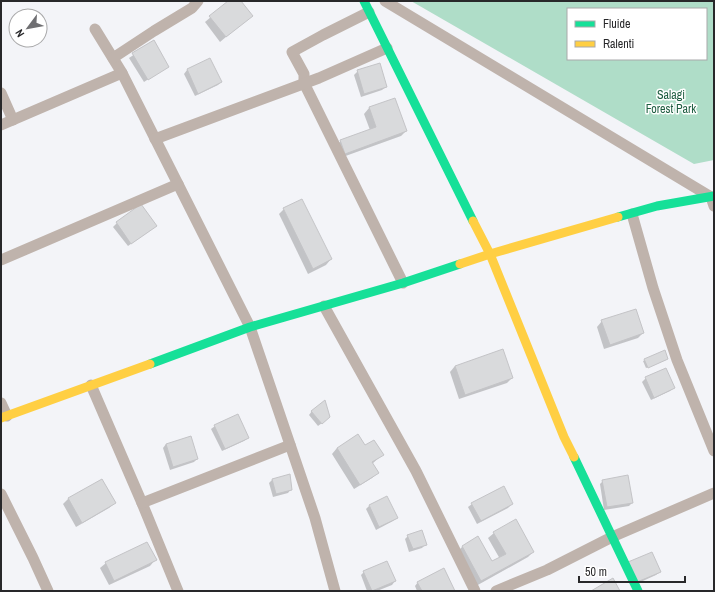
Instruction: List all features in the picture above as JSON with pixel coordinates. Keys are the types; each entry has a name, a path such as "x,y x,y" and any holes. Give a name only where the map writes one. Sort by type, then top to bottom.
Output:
{"street":[{"path":"113,58 192,8 198,1"},
{"path":"364,1 386,48 490,254 564,438 638,591"},
{"path":"384,1 713,199"},
{"path":"369,12 292,52 304,74 304,83 403,283"},
{"path":"95,29 122,73 250,328 315,518 335,591"},
{"path":"155,139 304,83 386,48"},
{"path":"1,125 122,73"},
{"path":"1,94 14,120"},
{"path":"1,260 178,184"},
{"path":"1,403 4,417 250,328 403,283 490,254 657,206 713,199"},
{"path":"632,214 653,288 677,360 714,451"},
{"path":"324,306 416,471 475,591"},
{"path":"90,386 142,503 178,591"},
{"path":"142,503 290,445"},
{"path":"496,591 547,570 612,537 714,493"},
{"path":"1,494 48,591"}],"green space":[{"name":"Salagi Forest Park","path":"411,1 714,1 714,160 694,164"}],"building":[{"path":"228,1 241,1 253,16 226,37 209,16"},
{"path":"154,40 169,67 148,80 132,53"},
{"path":"210,58 222,82 198,94 187,69"},
{"path":"380,63 387,87 364,94 357,70"},
{"path":"395,98 407,131 345,154 340,140 376,127 369,107"},
{"path":"302,199 332,259 313,269 283,208"},
{"path":"141,204 157,226 131,244 116,222"},
{"path":"636,309 644,333 610,345 601,320"},
{"path":"503,349 513,378 465,395 455,366"},
{"path":"665,350 668,359 648,368 644,359"},
{"path":"666,368 675,388 654,398 645,377"},
{"path":"325,400 330,417 322,424 311,411"},
{"path":"238,414 249,438 225,449 214,425"},
{"path":"358,434 365,445 374,440 384,455 372,462 379,473 360,485 337,448"},
{"path":"191,436 198,459 173,467 166,444"},
{"path":"290,474 292,490 276,494 272,479"},
{"path":"628,475 633,503 607,507 602,480"},
{"path":"102,479 116,503 82,523 68,498"},
{"path":"504,486 513,504 481,521 471,503"},
{"path":"387,496 398,518 379,527 369,505"},
{"path":"516,519 534,552 481,581 462,546 478,536 492,561 506,554 493,532"},
{"path":"422,530 427,545 413,549 407,535"},
{"path":"147,542 157,560 114,581 105,562"},
{"path":"652,552 661,572 637,582 628,562"},
{"path":"387,561 396,581 372,591 363,571"},
{"path":"444,568 455,591 422,591 417,582"},
{"path":"613,578 620,591 591,591"}],"traffic: fast":[{"path":"364,1 473,221"},
{"path":"618,217 657,206 714,196"},
{"path":"150,364 250,327 403,283 460,264"},
{"path":"574,457 638,591"}],"traffic: slow":[{"path":"460,264 618,217"},
{"path":"473,221 490,254 564,437 574,457"},
{"path":"1,418 150,364"}]}
